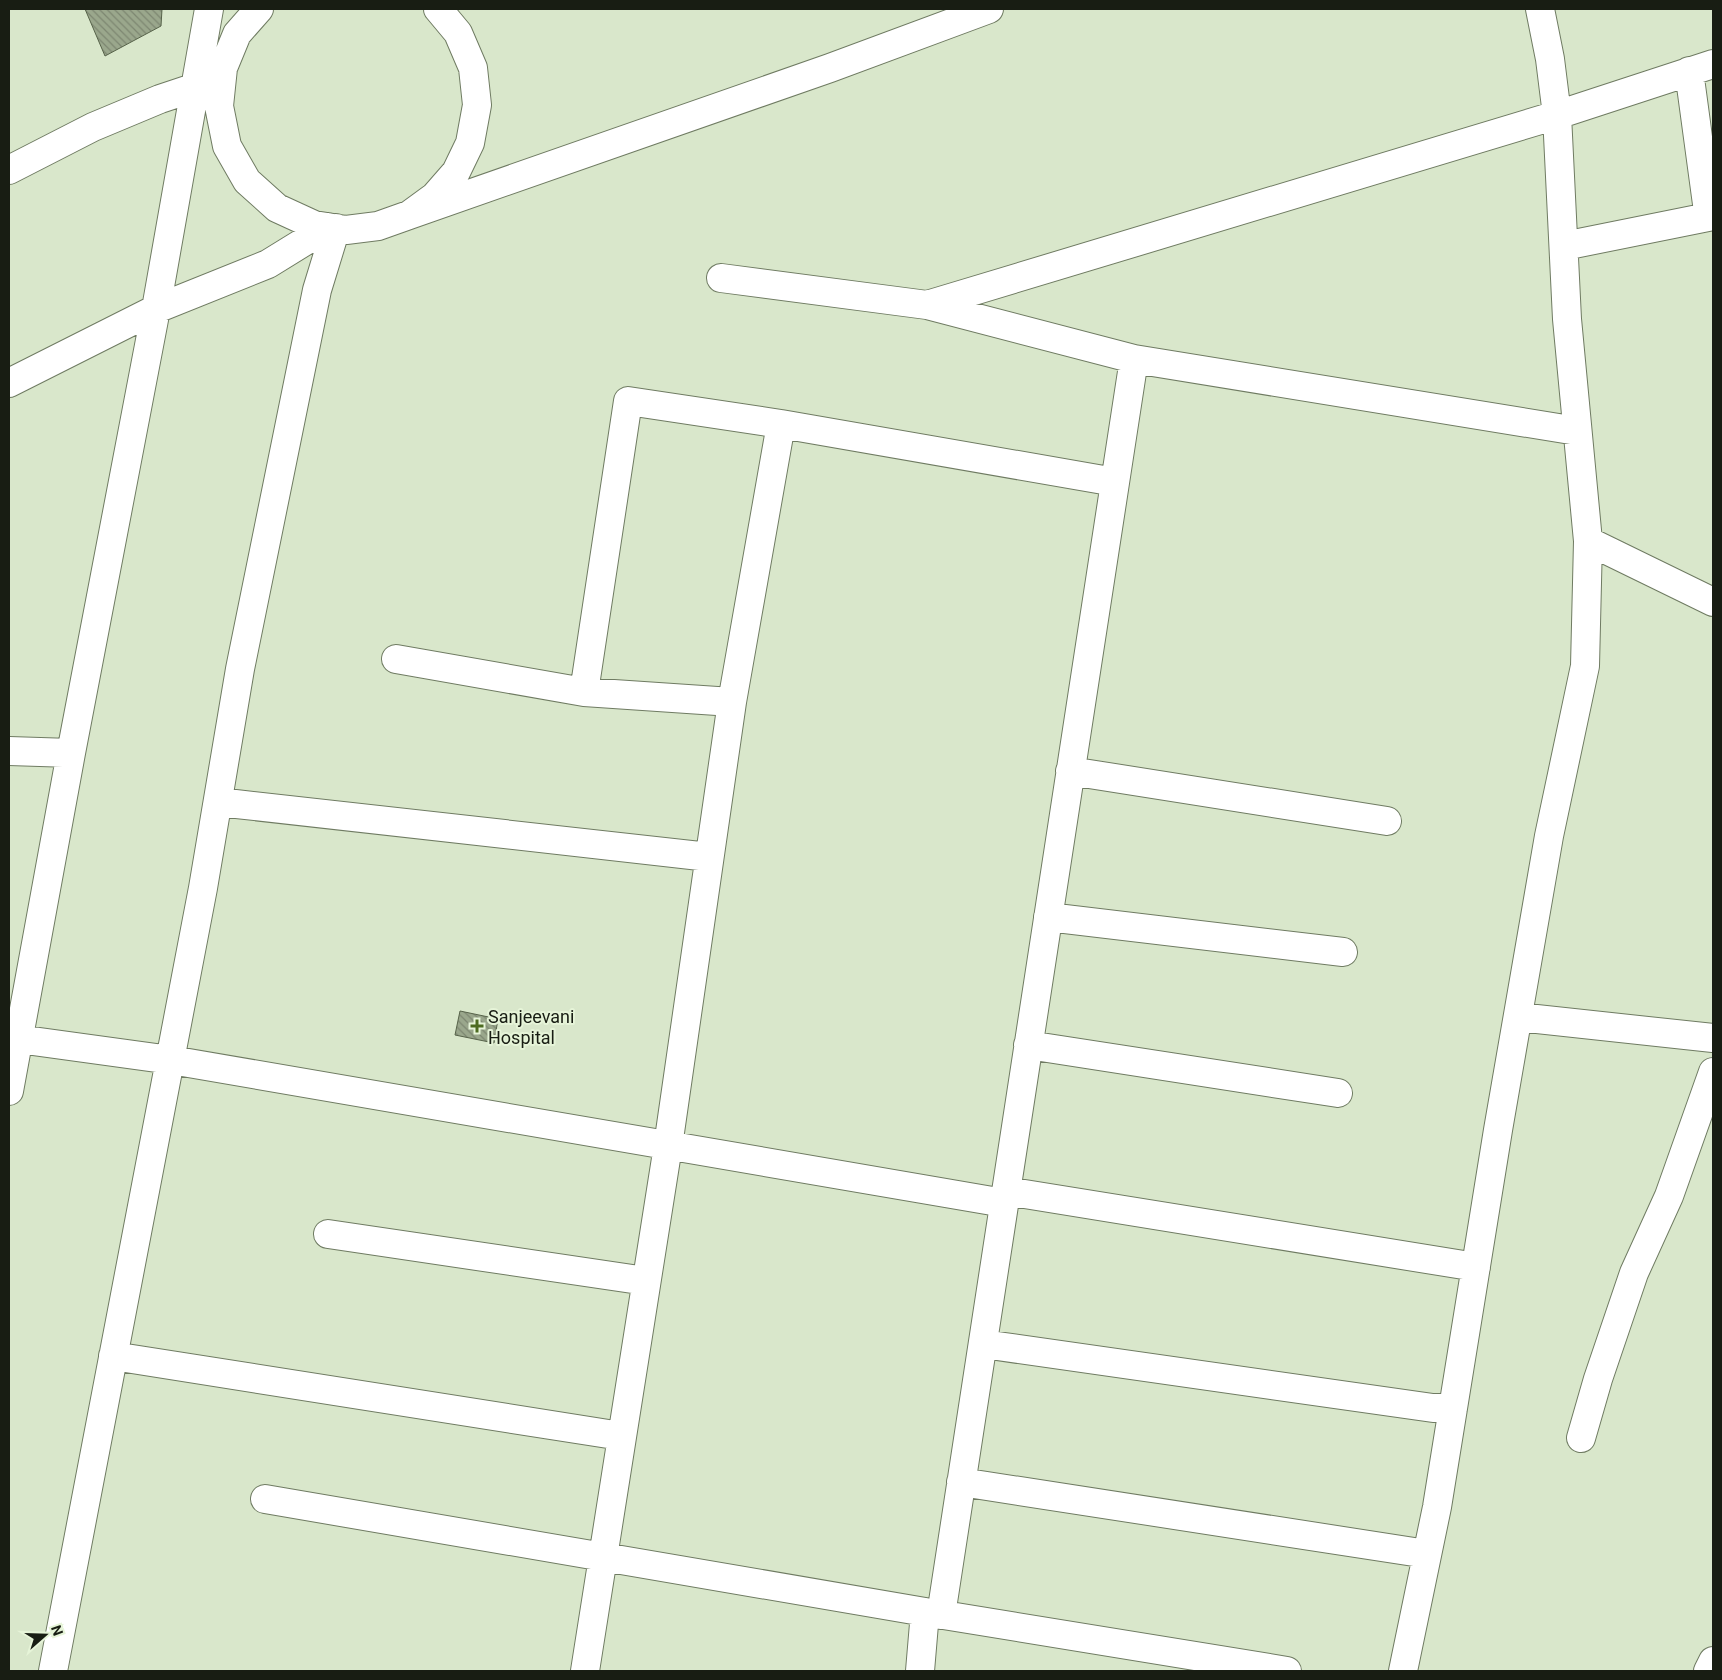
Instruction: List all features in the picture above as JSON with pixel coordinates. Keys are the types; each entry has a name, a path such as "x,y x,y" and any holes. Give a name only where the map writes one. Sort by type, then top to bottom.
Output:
{"street":[{"path":"9,1091 70,753 156,309 209,9"},
{"path":"259,9 237,34 223,68 219,106 227,146 247,181 277,208 314,225 346,230 378,226 830,68 989,9"},
{"path":"408,215 434,196 456,172 470,143 477,106 473,68 458,33 438,9"},
{"path":"1404,1671 1436,1507 1549,836 1585,666 1588,540 1567,319 1556,115 1550,59 1540,9"},
{"path":"928,305 1556,115 1701,68 1707,204 1713,210"},
{"path":"9,170 93,127 160,100 222,79"},
{"path":"1564,246 1713,216"},
{"path":"9,383 156,309 268,264 332,228"},
{"path":"53,1671 204,888 240,669 313,309 332,228"},
{"path":"721,278 928,305 1134,359 1577,430"},
{"path":"920,1671 961,1482 1134,359"},
{"path":"584,692 628,402 781,424 1115,482"},
{"path":"585,1671 668,1146 708,857 732,702 781,424"},
{"path":"1588,540 1713,602"},
{"path":"396,659 584,692 732,702"},
{"path":"9,752 70,753"},
{"path":"1070,771 1387,821"},
{"path":"218,802 708,857"},
{"path":"1048,917 1343,952"},
{"path":"1518,1017 1713,1038"},
{"path":"18,1038 170,1060 668,1146 1476,1267"},
{"path":"1028,1045 1338,1093"},
{"path":"1582,1438 1598,1379 1634,1273 1669,1196 1713,1072"},
{"path":"328,1234 646,1281"},
{"path":"982,1344 1432,1408 1453,1408"},
{"path":"113,1356 621,1436"},
{"path":"961,1482 1427,1554"},
{"path":"265,1500 1287,1671"}],"building":[{"path":"85,9 162,9 161,26 105,56"},
{"path":"460,1011 498,1019 494,1043 455,1035"}],"place":[{"name":"Sanjeevani Hospital","path":"477,1026"}]}
